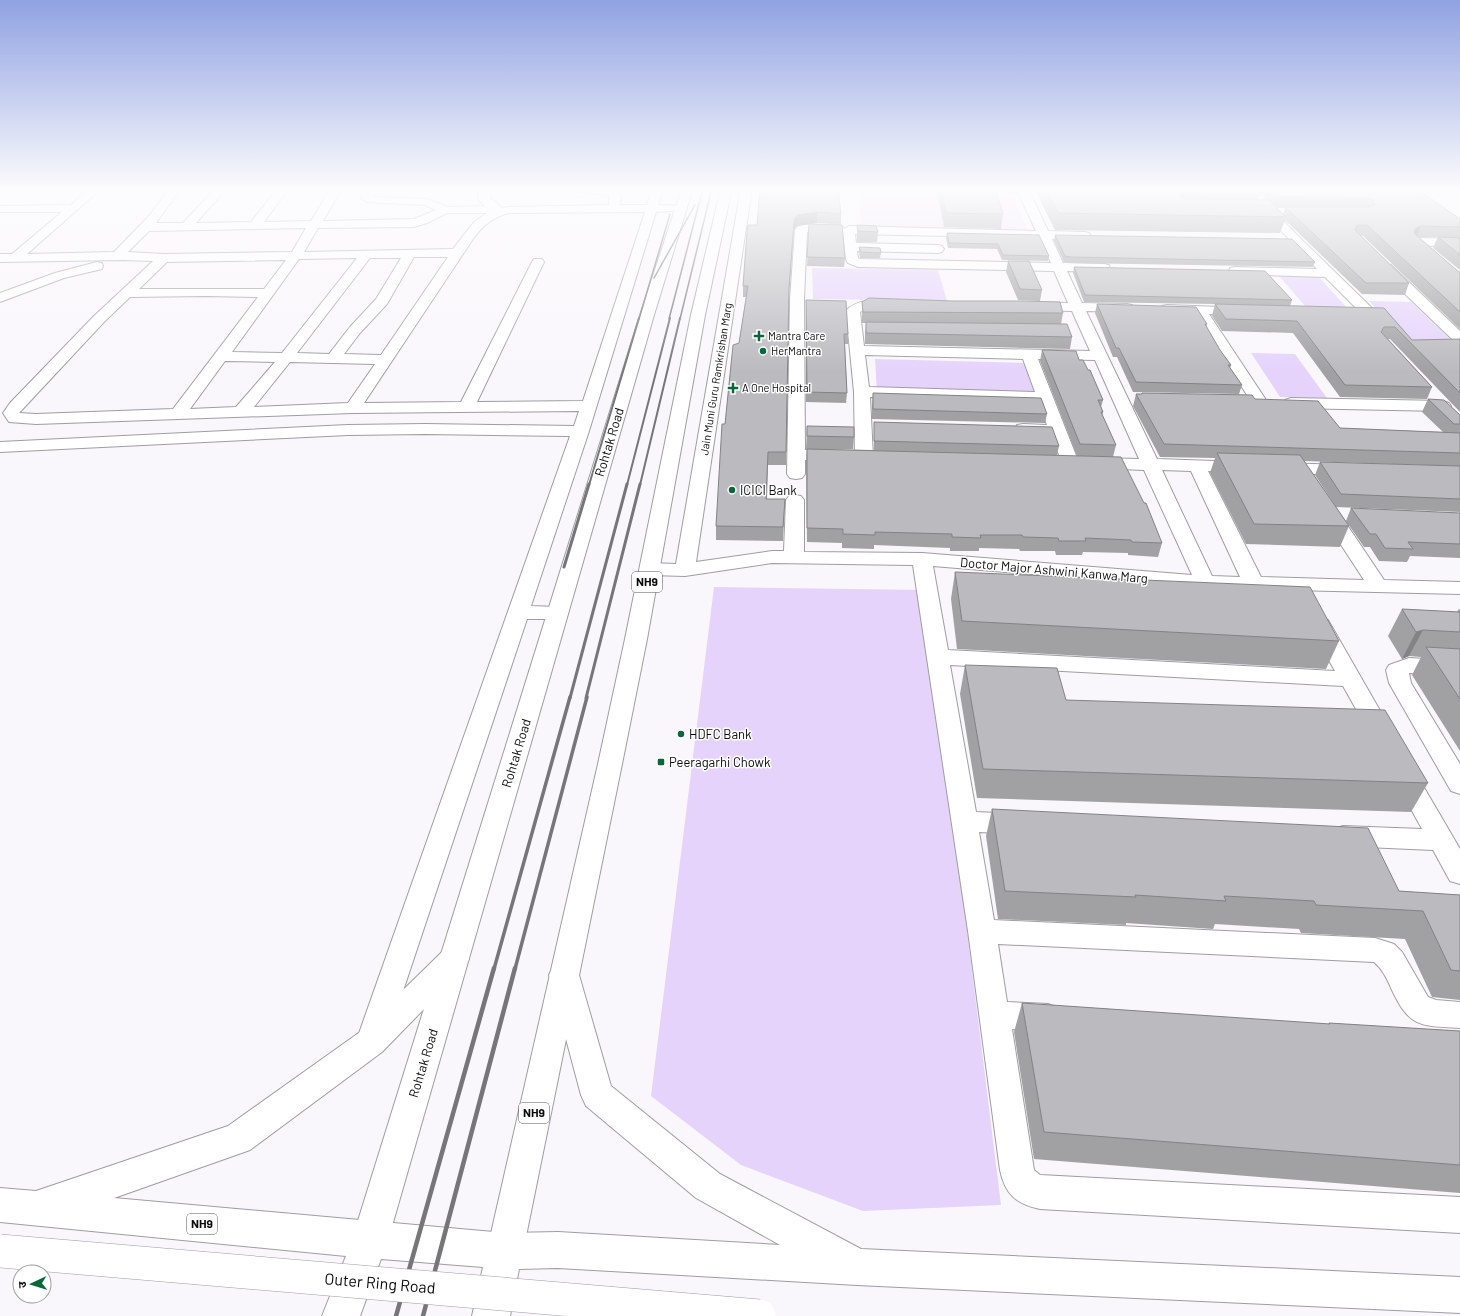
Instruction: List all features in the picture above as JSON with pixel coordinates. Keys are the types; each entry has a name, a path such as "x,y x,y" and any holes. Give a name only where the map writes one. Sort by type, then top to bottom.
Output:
{"main road":[{"path":"16,258 26,249"},
{"path":"0,298 70,271 112,264 126,249"},
{"path":"178,414 299,249"},
{"path":"353,408 459,249"},
{"path":"371,1042 589,406 637,249"},
{"name":"Rohtak Road","path":"341,1316 370,1240 668,249"},
{"name":"NH9","path":"491,1316 610,764 650,569 698,315 713,249"},
{"name":"Jain Muni Guru Ramkrishan Marg","path":"685,570 737,249"},
{"path":"796,474 798,337 797,299 800,249"},
{"path":"851,249 852,260 858,263 1114,268"},
{"path":"931,249 951,250"},
{"path":"1305,249 1369,314 1338,313"},
{"path":"1425,249 1433,256"},
{"path":"1036,251 1051,252 1100,356 1128,398 1151,465 1205,582"},
{"path":"333,359 355,330 382,301 410,253"},
{"path":"0,258 120,256 164,258 457,253"},
{"path":"241,412 286,358 367,254"},
{"path":"1375,257 1460,339"},
{"path":"164,258 126,293 16,406 11,413 15,418 22,420 353,408 589,406"},
{"path":"467,406 538,262"},
{"path":"1225,270 1328,272"},
{"path":"126,293 206,292 267,294"},
{"path":"796,455 872,457 871,425 862,392 854,311 862,304 904,304"},
{"path":"1014,306 1138,309"},
{"path":"1154,309 1253,311"},
{"path":"1199,310 1252,402 1447,410 1428,390"},
{"path":"855,328 871,328"},
{"path":"1072,330 1088,330"},
{"path":"858,350 1100,356"},
{"path":"1028,354 1058,430 1062,462 1361,470"},
{"path":"221,356 386,360"},
{"path":"862,392 1046,397"},
{"path":"1011,429 1058,430"},
{"path":"0,447 348,430 580,430"},
{"path":"1197,466 1254,584"},
{"path":"1300,469 1378,586"},
{"path":"794,557 795,500"},
{"path":"1329,513 1352,514"},
{"name":"Doctor Major Ashwini Kanwa Marg","path":"650,569 685,570 772,557 922,559 1205,582 1460,588"},
{"path":"922,559 965,821 1018,1177 1025,1186 1033,1191 1460,1215"},
{"path":"1296,584 1460,873"},
{"path":"519,612 558,613"},
{"path":"938,657 1350,679"},
{"path":"1460,668 1409,666 1397,670 1400,683 1452,755 1460,785"},
{"path":"965,821 1044,825"},
{"path":"1322,836 1441,840"},
{"path":"982,931 1375,950 1385,954 1393,962 1415,1003 1421,1010 1431,1013 1460,1015"},
{"path":"35,1208 238,1138 371,1042 454,959"},
{"path":"564,975 597,1095 708,1186 857,1267"},
{"path":"994,1015 1073,1020"},
{"name":"NH9","path":"0,1205 370,1240 505,1251"},
{"path":"505,1251 558,1250 857,1267 1460,1295"},
{"name":"Outer Ring Road","path":"0,1251 759,1316"}],"shaded area":[{"path":"812,268 938,270 947,301 813,299"},
{"path":"1279,276 1318,276 1347,308 1306,307"},
{"path":"1369,301 1411,302 1455,344 1409,343"},
{"path":"1251,353 1295,354 1327,398 1280,397"},
{"path":"875,359 1026,363 1036,396 877,391"},
{"path":"714,587 925,590 1001,1205 863,1211 741,1165 651,1096"}],"building":[{"path":"746,249 792,249 789,288 786,452 768,452 766,499 785,499 783,527 716,526 722,424 725,424 733,345 739,343 748,286 743,286"},
{"path":"807,249 844,249 845,258 807,257"},
{"path":"860,249 880,249 881,253 861,252"},
{"path":"1000,249 1046,249 1049,256 1003,255"},
{"path":"1062,249 1302,249 1315,262 1071,257 1065,256"},
{"path":"1330,249 1375,249 1409,283 1366,283"},
{"path":"1393,249 1433,249 1460,272 1460,312"},
{"path":"1453,249 1460,249 1460,255"},
{"path":"1008,261 1029,261 1042,290 1020,289"},
{"path":"1074,267 1265,271 1292,300 1085,295"},
{"path":"869,298 953,301 1060,302 1063,313 863,312 862,302"},
{"path":"806,300 846,301 848,334 844,334 847,393 807,392"},
{"path":"1097,304 1196,307 1207,324 1205,324 1220,350 1231,365 1228,365 1242,385 1136,382 1119,348 1116,348"},
{"path":"1215,304 1384,308 1412,340 1460,339 1460,393 1395,327 1384,327 1381,332 1432,387 1345,385 1297,321 1226,319"},
{"path":"866,322 1067,324 1072,337 866,333"},
{"path":"1042,350 1076,351 1079,360 1083,360 1088,370 1090,370 1103,400 1098,400 1103,412 1101,412 1116,445 1080,444"},
{"path":"873,393 1041,398 1047,414 873,409"},
{"path":"1136,394 1252,395 1255,399 1318,401 1340,428 1460,433 1460,453 1164,444"},
{"path":"1428,399 1444,400 1460,415 1460,424 1454,424"},
{"path":"874,422 1052,427 1059,446 874,441"},
{"path":"807,426 854,427 854,437 807,436"},
{"path":"807,449 1121,457 1144,503 1146,503 1162,543 1085,538 1086,541 1059,541 1058,538 1023,537 1022,535 980,535 981,538 952,537 952,534 875,532 875,535 843,534 843,529 807,528"},
{"path":"1217,453 1300,455 1349,526 1254,524"},
{"path":"1320,462 1460,466 1460,499 1341,494"},
{"path":"1351,508 1460,513 1460,544 1408,542 1413,549 1385,548 1376,534 1370,534"},
{"path":"955,572 1310,587 1339,641 962,621"},
{"path":"1402,609 1460,612 1460,632 1423,630 1416,632"},
{"path":"1426,647 1460,649 1460,699"},
{"path":"965,665 1057,668 1066,700 1385,710 1428,783 983,769"},
{"path":"992,809 1368,828 1399,891 1460,895 1460,971 1451,970 1423,911 1316,905 1314,901 1224,896 1226,901 1135,895 1136,897 1005,891"},
{"path":"1022,1003 1330,1024 1329,1023 1460,1031 1460,1165 1044,1132"}],"railway":[{"path":"639,319 660,249"},
{"path":"654,278 670,249"},
{"path":"669,319 687,249"},
{"path":"680,319 697,249"},
{"path":"589,485 639,318"},
{"path":"627,485 670,318"},
{"path":"640,485 680,318"},
{"path":"564,567 589,484"},
{"path":"570,698 627,484"},
{"path":"586,698 640,484"},
{"path":"494,969 570,697"},
{"path":"515,969 587,697"},
{"path":"396,1316 494,968"},
{"path":"423,1316 515,968"}],"place":[{"name":"Mantra Care","path":"759,336"},
{"name":"HerMantra","path":"763,351"},
{"name":"A One Hospital","path":"733,388"},
{"name":"ICICI Bank","path":"732,490"},
{"name":"HDFC Bank","path":"681,734"},
{"name":"Peeragarhi Chowk","path":"661,762"}]}
